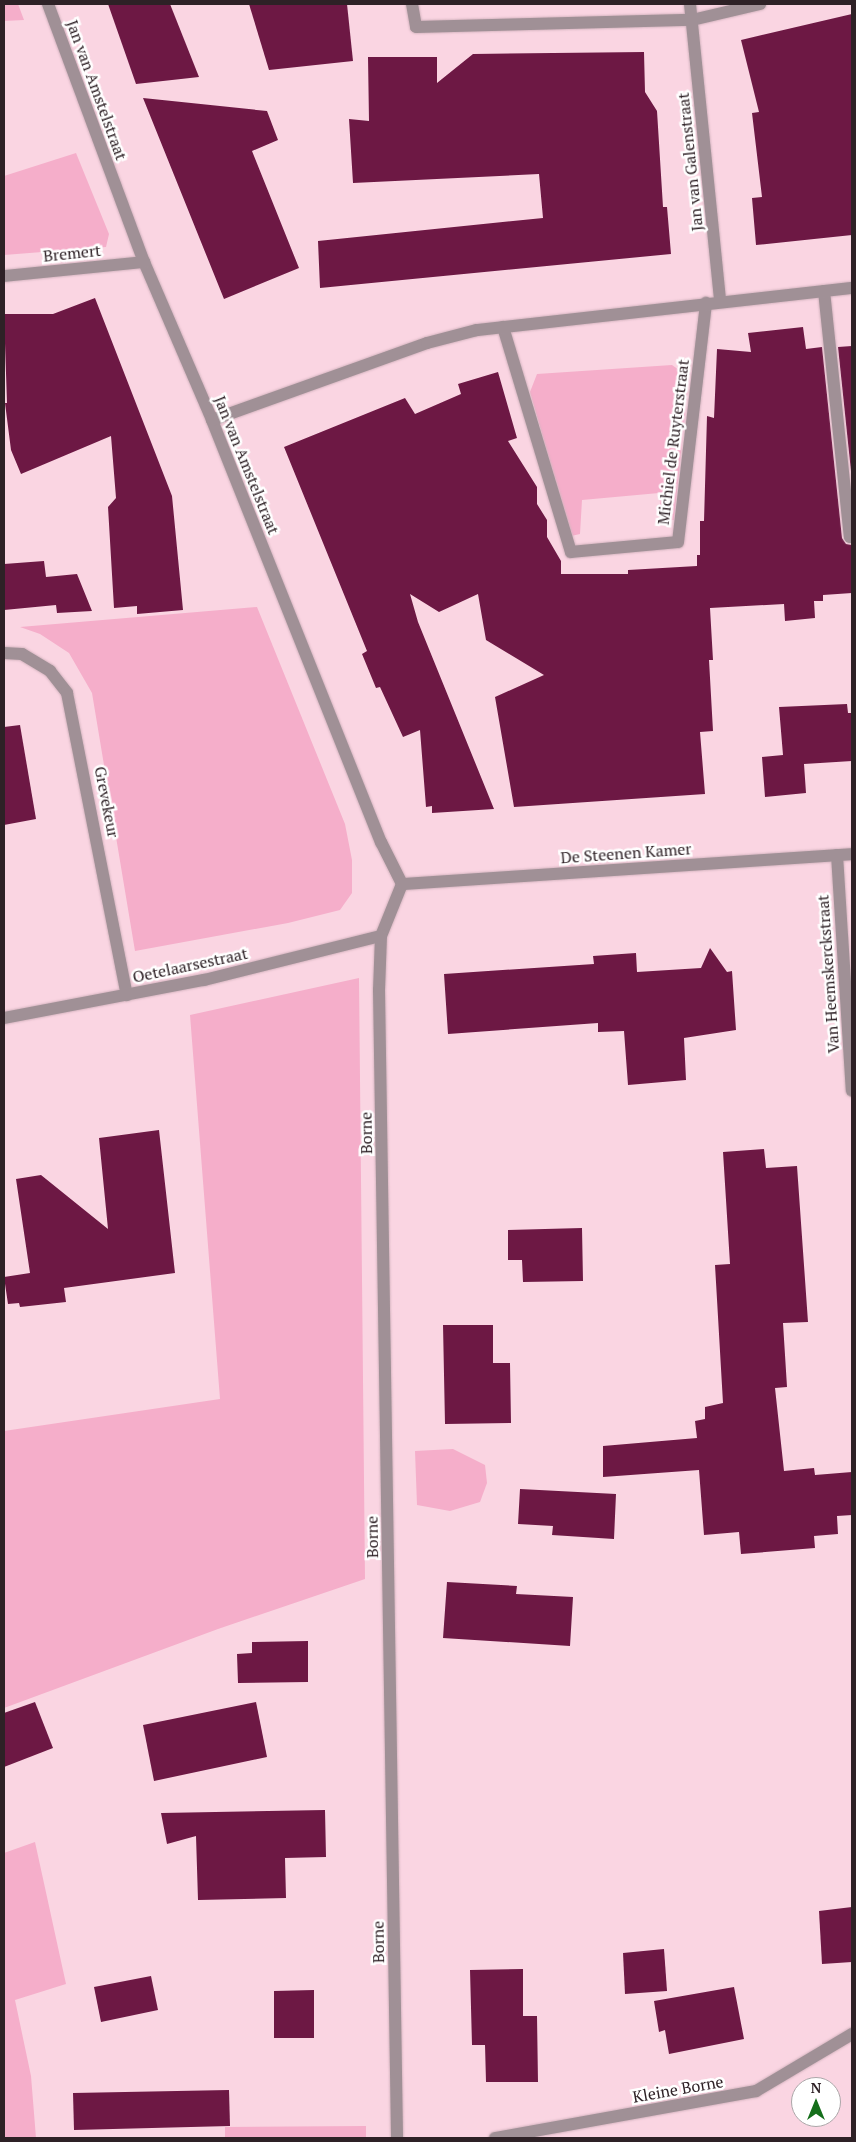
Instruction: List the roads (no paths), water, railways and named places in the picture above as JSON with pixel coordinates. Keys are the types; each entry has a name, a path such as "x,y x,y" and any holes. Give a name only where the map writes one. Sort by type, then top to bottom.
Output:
{"street":[{"name":"Jan van Amstelstraat","path":"48,4 144,262 212,420 381,842 402,884"},
{"path":"412,4 416,27 692,20 760,4"},
{"name":"Jan van Galenstraat","path":"690,4 720,301"},
{"name":"Bremert","path":"4,276 144,262"},
{"path":"212,420 427,343 503,327 720,301 852,288"},
{"path":"824,290 850,537 852,537"},
{"name":"Michiel de Ruyterstraat","path":"503,327 571,552 678,542 706,303"},
{"name":"Grevekeur","path":"4,653 22,654 50,671 68,693 127,995"},
{"name":"De Steenen Kamer","path":"402,884 852,854"},
{"name":"Van Heemskerckstraat","path":"837,855 852,1091"},
{"path":"381,936 402,884"},
{"name":"Oetelaarsestraat","path":"4,1018 127,995 381,936"},
{"name":"Borne","path":"381,936 397,2138"},
{"name":"Kleine Borne","path":"495,2138 756,2091 852,2034"}]}
